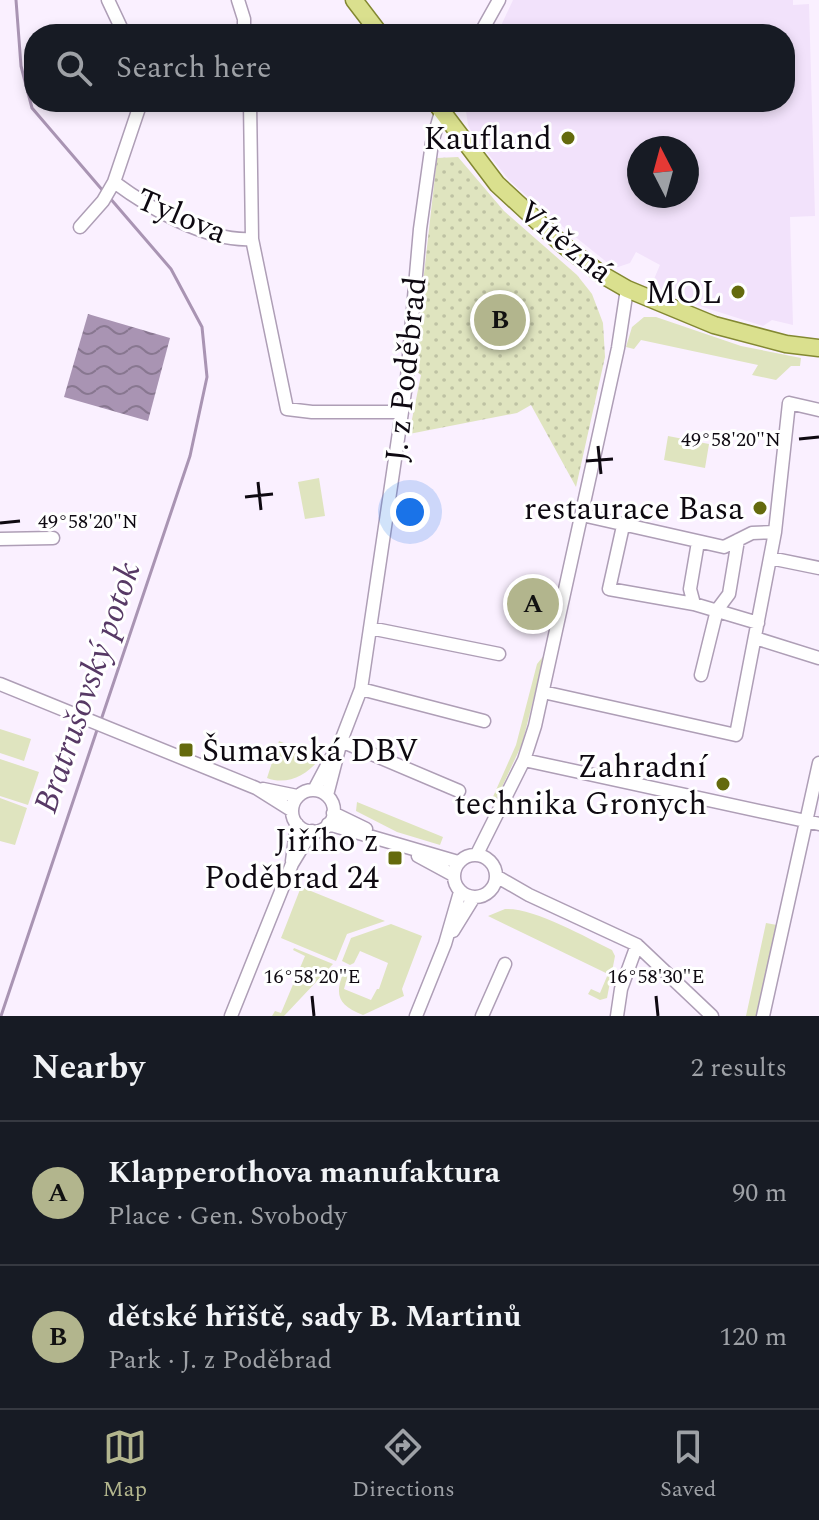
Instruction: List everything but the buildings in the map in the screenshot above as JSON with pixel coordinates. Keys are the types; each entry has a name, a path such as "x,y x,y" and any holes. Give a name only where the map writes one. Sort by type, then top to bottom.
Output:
{"main road":[{"path":"354,0 372,24"},
{"name":"Vítězná","path":"446,112 497,184 562,244 601,274 627,289 714,325 786,344 819,348"}],"street":[{"path":"108,0 119,24"},
{"path":"238,0 244,24"},
{"path":"486,24 499,0"},
{"name":"Tylova","path":"80,227 103,201 112,185 138,112"},
{"path":"250,112 252,239 287,409 401,412"},
{"name":"J. z Poděbrad","path":"320,792 361,689 401,412 420,229 438,112"},
{"name":"Tylova","path":"112,185 201,229 222,236 252,239"},
{"path":"627,289 618,348 543,692 524,760 491,827 483,857 494,882 637,945 712,1016"},
{"path":"543,692 736,735 780,505 781,453 789,403 819,410"},
{"path":"582,515 724,547 752,533 775,532"},
{"path":"623,526 609,589 694,604 758,623"},
{"path":"0,539 53,538"},
{"path":"701,675 717,610 729,594 738,540"},
{"path":"694,604 690,589 698,542"},
{"path":"770,558 819,568"},
{"path":"370,628 499,654"},
{"path":"755,638 819,658"},
{"path":"0,684 256,788 291,810 297,824 292,864"},
{"path":"361,689 484,721"},
{"path":"341,741 459,791"},
{"path":"524,760 813,822"},
{"path":"763,1016 813,822 819,763"},
{"path":"231,1016 292,864 312,831 331,819 333,806 320,792 297,796 256,788"},
{"path":"291,810 297,796"},
{"path":"331,819 392,843 458,862"},
{"path":"297,824 312,831"},
{"path":"392,843 453,875 460,892 445,944 416,1016"},
{"path":"453,875 463,857 483,857"},
{"path":"460,892 474,897 487,893 494,882"},
{"path":"445,944 474,897"},
{"path":"617,1016 621,989 637,945"},
{"path":"482,1016 505,964"}],"shaded area":[{"path":"513,0 793,0 793,5 809,4 815,216 790,217 793,325 772,320 763,326 659,290 654,279 660,265 636,252 630,263 618,267 609,264 509,180 473,135 466,112 795,112 795,24 502,24"}],"green space":[{"path":"458,157 504,211 577,275 592,294 603,323 605,357 576,487 531,405 517,413 409,434 421,375 417,372 417,336 437,158"},
{"path":"644,317 656,317 741,346 801,358 800,366 791,366 776,380 752,375 758,365 641,340 634,349 626,347 632,327"},
{"path":"668,436 709,444 705,468 664,460"},
{"path":"319,478 325,516 305,519 298,482"},
{"path":"545,654 522,744 495,802 492,799 516,745 537,664"},
{"path":"0,729 31,739 24,761 0,753"},
{"path":"279,741 320,758 297,777 283,780 267,778"},
{"path":"0,759 39,772 28,805 0,796"},
{"path":"0,798 27,808 15,845 0,841"},
{"path":"357,802 443,837 440,845 397,832 356,811"},
{"path":"301,887 385,921 347,934 336,961 281,938"},
{"path":"505,909 544,918 612,950 615,956 607,998 600,1000 588,994 591,989 600,993 608,974 488,916"},
{"path":"766,923 777,925 758,1016 746,1016"},
{"path":"391,924 422,936 402,989 404,996 363,1015 348,1007 340,998 345,969 349,971 344,989 371,1000 379,989 388,963 360,951 354,963 350,965 342,961 351,938"},
{"path":"294,948 333,964 284,1016 272,1016 275,1011 281,1013 305,956"}],"water":[{"path":"88,314 170,338 148,421 64,397"}],"waterway":[{"name":"Bratrušovský potok","path":"16,0 24,77"},
{"name":"Bratrušovský potok","path":"35,112 104,192"},
{"name":"Bratrušovský potok","path":"100,723 190,456 207,377 202,327 171,269 109,197"},
{"name":"Bratrušovský potok","path":"1,1016 97,730"}],"place":[{"name":"Kaufland","path":"568,138"},
{"name":"MOL","path":"738,292"},
{"name":"dětské hřiště, sady B. Martinů","path":"500,320"},
{"name":"restaurace Basa","path":"760,508"},
{"name":"Klapperothova manufaktura","path":"533,604"},
{"name":"Šumavská DBV","path":"186,750"},
{"name":"Zahradní technika Gronych","path":"723,784"},
{"name":"Jiřího z Poděbrad 24","path":"395,858"}]}
